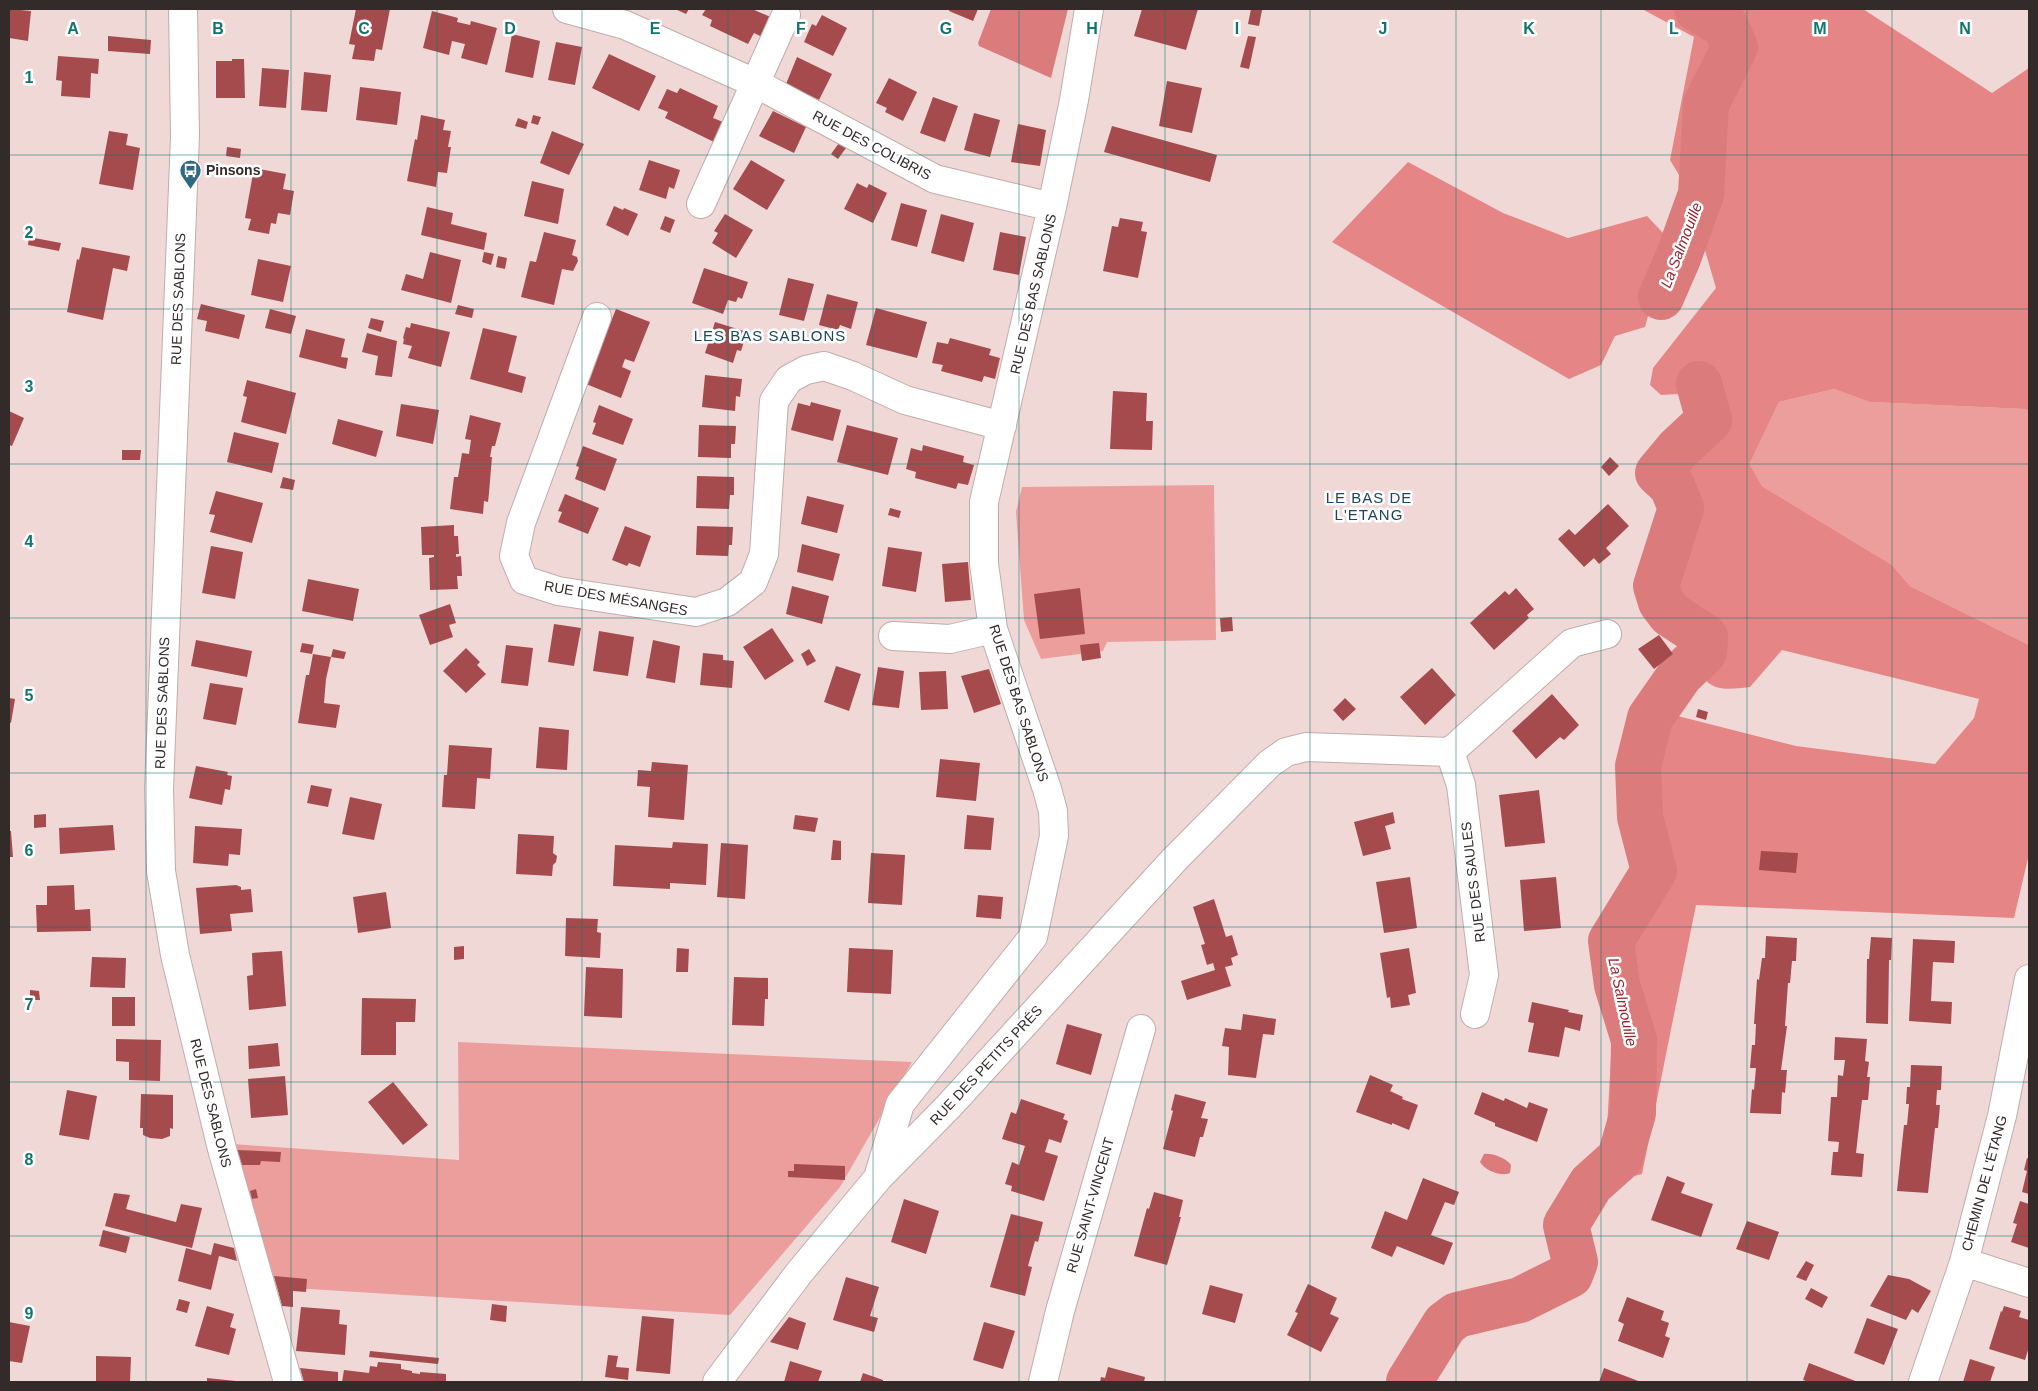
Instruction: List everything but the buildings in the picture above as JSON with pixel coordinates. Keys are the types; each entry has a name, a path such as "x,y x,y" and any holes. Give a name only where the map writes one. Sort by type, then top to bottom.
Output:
{"street":[{"name":"RUE DES SABLONS","path":"183,9 185,136 158,789 161,871 175,955 205,1085 288,1382"},
{"name":"RUE DES COLIBRIS","path":"567,9 625,24 754,83 935,179 1052,207"},
{"name":"RUE DES BAS SABLONS","path":"878,1178 900,1104 1033,937 1054,836 1053,811 993,629 984,564 984,502 1052,207 1074,100 1089,9"},
{"path":"701,204 786,15"},
{"name":"RUE DES MÉSANGES","path":"597,316 521,523 514,556 524,580 558,591 696,612 727,602 753,582 764,554 774,401 789,379 806,370 824,366 853,376 905,400 1002,426"},
{"path":"893,636 950,639 993,629"},
{"path":"1450,752 1572,643 1606,634"},
{"name":"RUE DES PETITS PRÉS","path":"717,1382 799,1272 878,1178 948,1106 1174,860 1272,762 1286,752 1306,747 1450,752"},
{"name":"RUE DES SAULES","path":"1450,752 1461,785 1484,975 1475,1014"},
{"name":"CHEMIN DE L'ÉTANG","path":"1923,1382 1964,1262 2002,1116 2029,979"},
{"name":"RUE SAINT-VINCENT","path":"1043,1382 1060,1311 1140,1029"},
{"path":"1964,1262 2029,1283"}],"shaded area":[{"path":"991,9 1068,9 1051,78 979,46 978,43"},
{"path":"1642,9 1863,9 1992,93 2029,68 2029,411 2025,409 1870,402 1834,389 1779,402 1749,464 1762,486 1892,565 1910,586 2029,645 2029,854 2014,918 1696,905 1642,1174 1615,1181 1605,1165 1615,984 1604,938 1615,904 1644,873 1649,855 1620,787 1622,766 1636,738 1662,712 1796,746 1935,764 1974,718 1979,699 1782,650 1750,687 1721,688 1703,678 1690,661 1696,630 1650,616 1643,601 1673,505 1661,479 1659,465 1692,408 1678,394 1661,395 1650,385 1653,368 1716,288 1704,247 1692,217 1688,190 1670,160 1694,37"},
{"path":"1408,162 1503,213 1568,238 1647,216 1663,233 1660,271 1645,327 1615,336 1601,365 1569,379 1332,242"},
{"path":"1834,389 1871,402 2025,409 2029,411 2029,645 1910,586 1892,565 1762,486 1748,464 1779,402"},
{"path":"1214,485 1216,640 1107,642 1103,651 1041,659 1024,620 1016,512 1022,487"},
{"path":"458,1042 912,1062 840,1187 730,1315 277,1287 233,1144 459,1160"},
{"path":"1484,1154 1495,1155 1506,1160 1511,1165 1510,1173 1502,1174 1485,1168 1480,1162"}],"waterway":[{"name":"La Salmouille","path":"1661,297 1678,258 1701,194 1706,104 1735,47 1725,25 1697,9"},
{"name":"La Salmouille","path":"1409,1382 1445,1324 1457,1315 1520,1300 1570,1275 1575,1262 1566,1225 1591,1184 1620,1158 1633,1113 1634,1040 1617,985 1611,941 1654,871 1640,817 1638,766 1650,718 1680,675 1704,652 1705,637 1670,614 1661,602 1656,586 1681,508 1672,486 1658,473 1678,449 1709,420 1699,384"}],"place":[{"name":"Pinsons","path":"190,189"}],"district":[{"name":"LES BAS SABLONS","path":"770,335"},
{"name":"LE BAS DE L'ETANG","path":"1369,506"}]}
